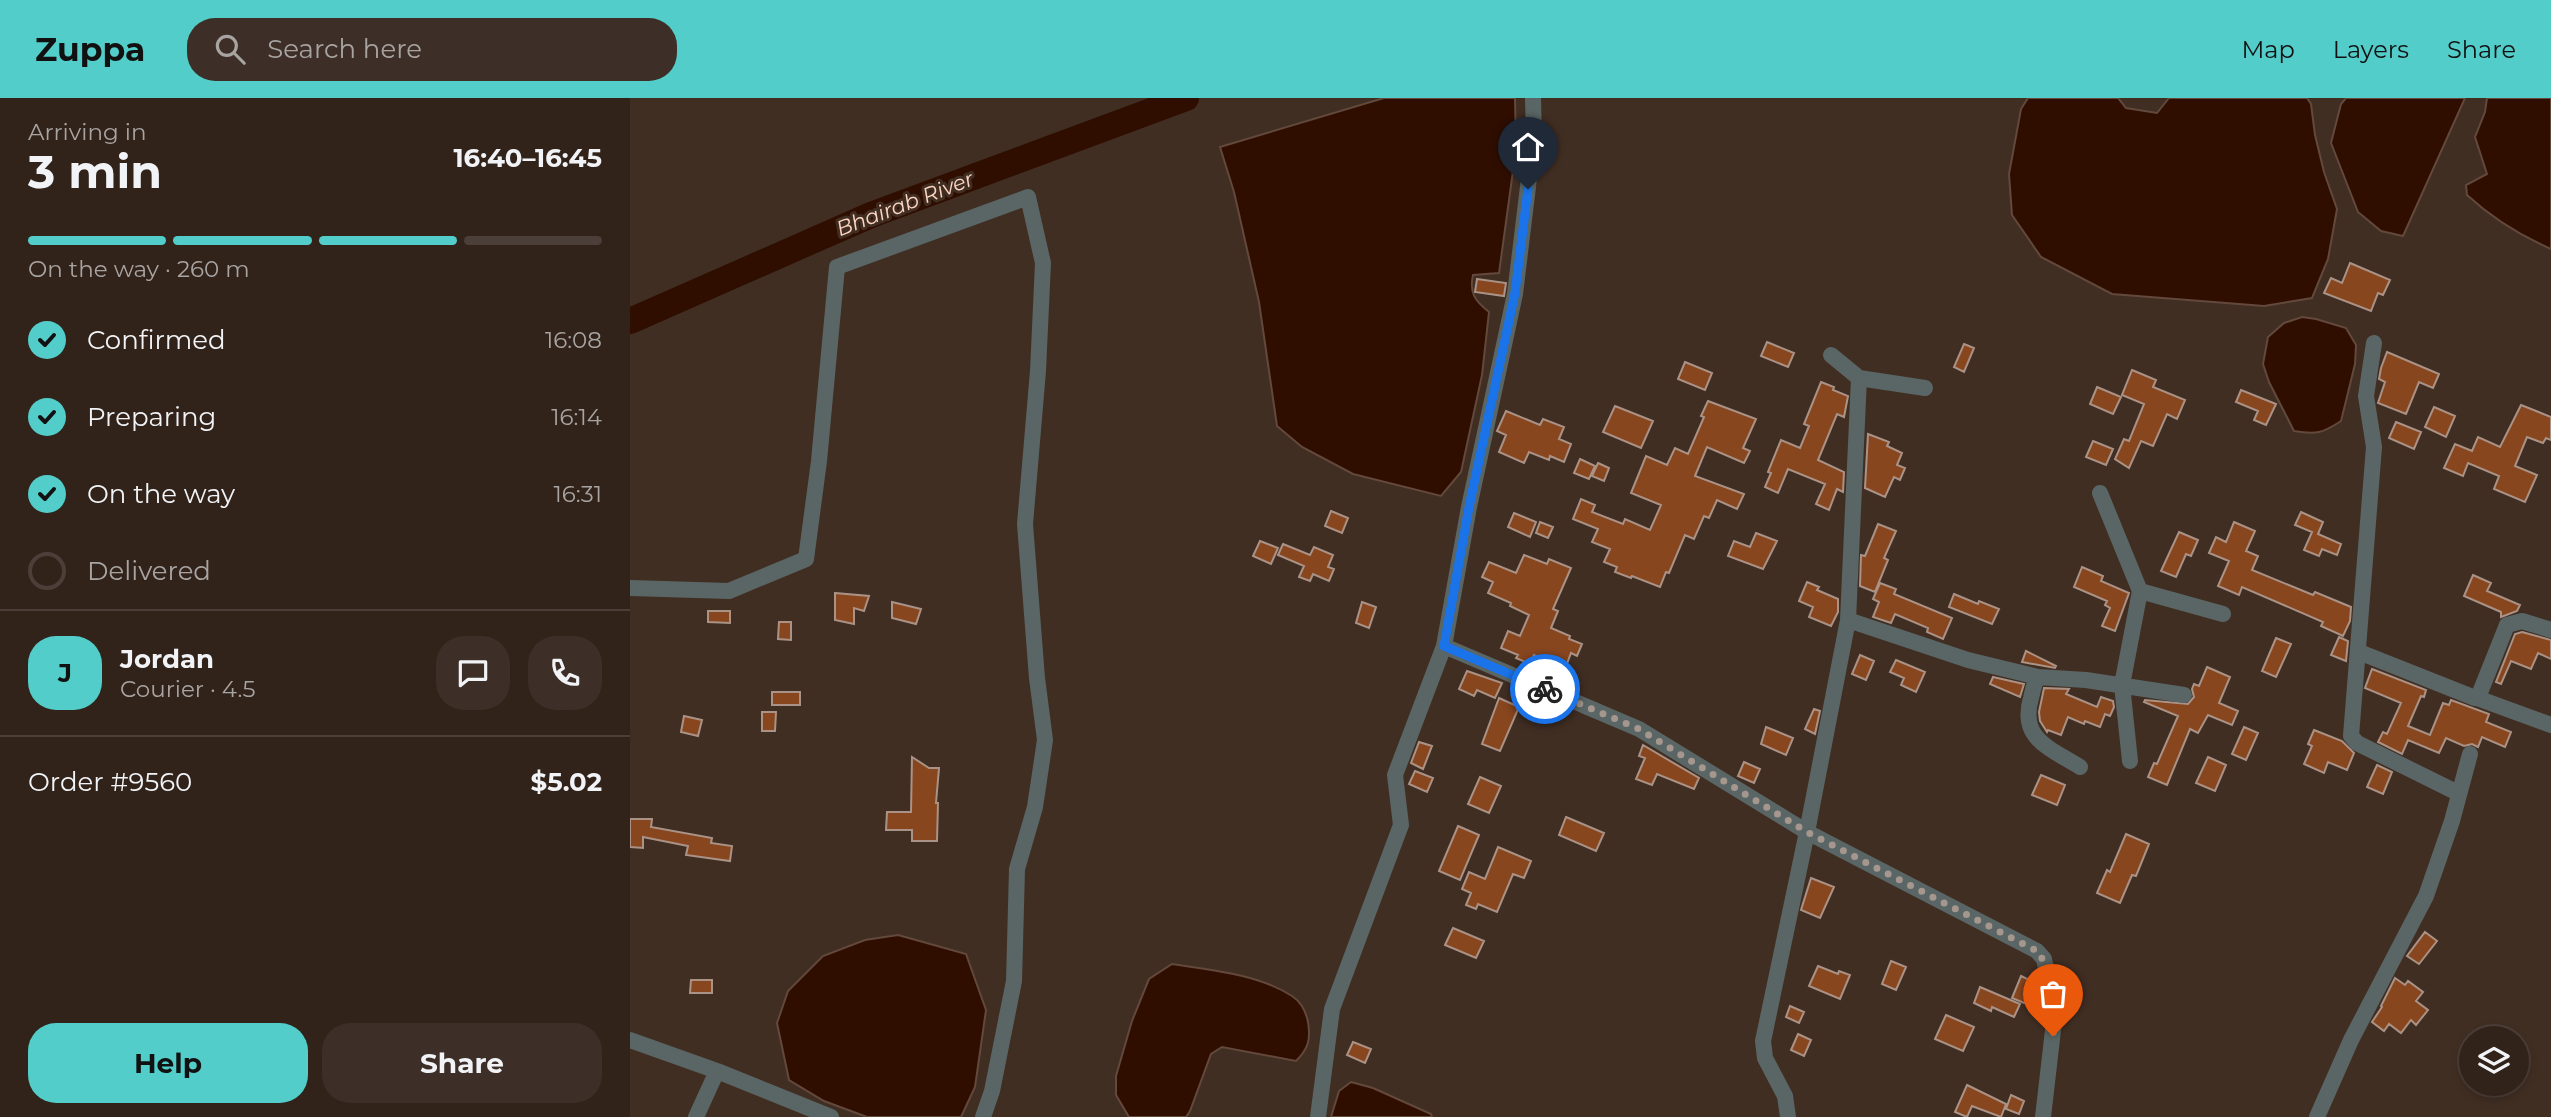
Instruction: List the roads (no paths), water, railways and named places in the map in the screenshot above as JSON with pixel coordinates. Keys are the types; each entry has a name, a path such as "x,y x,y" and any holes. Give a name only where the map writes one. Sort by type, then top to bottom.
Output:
{"street":[{"path":"1318,1117 1332,1009 1401,825 1395,775 1444,646 1469,507 1515,293 1534,137 1532,98"},
{"path":"630,588 729,591 806,559 819,461 836,267 1028,197 1043,263 1038,371 1025,524 1037,678 1045,740 1035,807 1017,869 1014,981 992,1091 984,1117"},
{"path":"2374,343 2366,396 2374,447 2351,736 2353,740 2458,793"},
{"path":"1831,355 1859,378 1925,388"},
{"path":"1787,1117 1785,1096 1765,1058 1763,1041 1848,620 1859,378"},
{"path":"2100,493 2140,591 2122,685 2130,761"},
{"path":"2140,591 2223,614"},
{"path":"1848,620 1968,660 2038,677 2086,680 2184,695"},
{"path":"2477,698 2507,625 2522,621 2551,630"},
{"path":"1444,646 1639,729 1807,832 2037,951 2044,960 2055,1013 2043,1117"},
{"path":"2359,652 2551,725"},
{"path":"2038,677 2027,710 2027,722 2038,741 2080,767"},
{"path":"2317,1117 2351,1040 2426,896 2452,821 2470,754"},
{"path":"630,1040 717,1071 831,1117"},
{"path":"696,1117 717,1071"}],"waterway":[{"name":"Bhairab River","path":"630,321 871,215 1186,98"}]}
